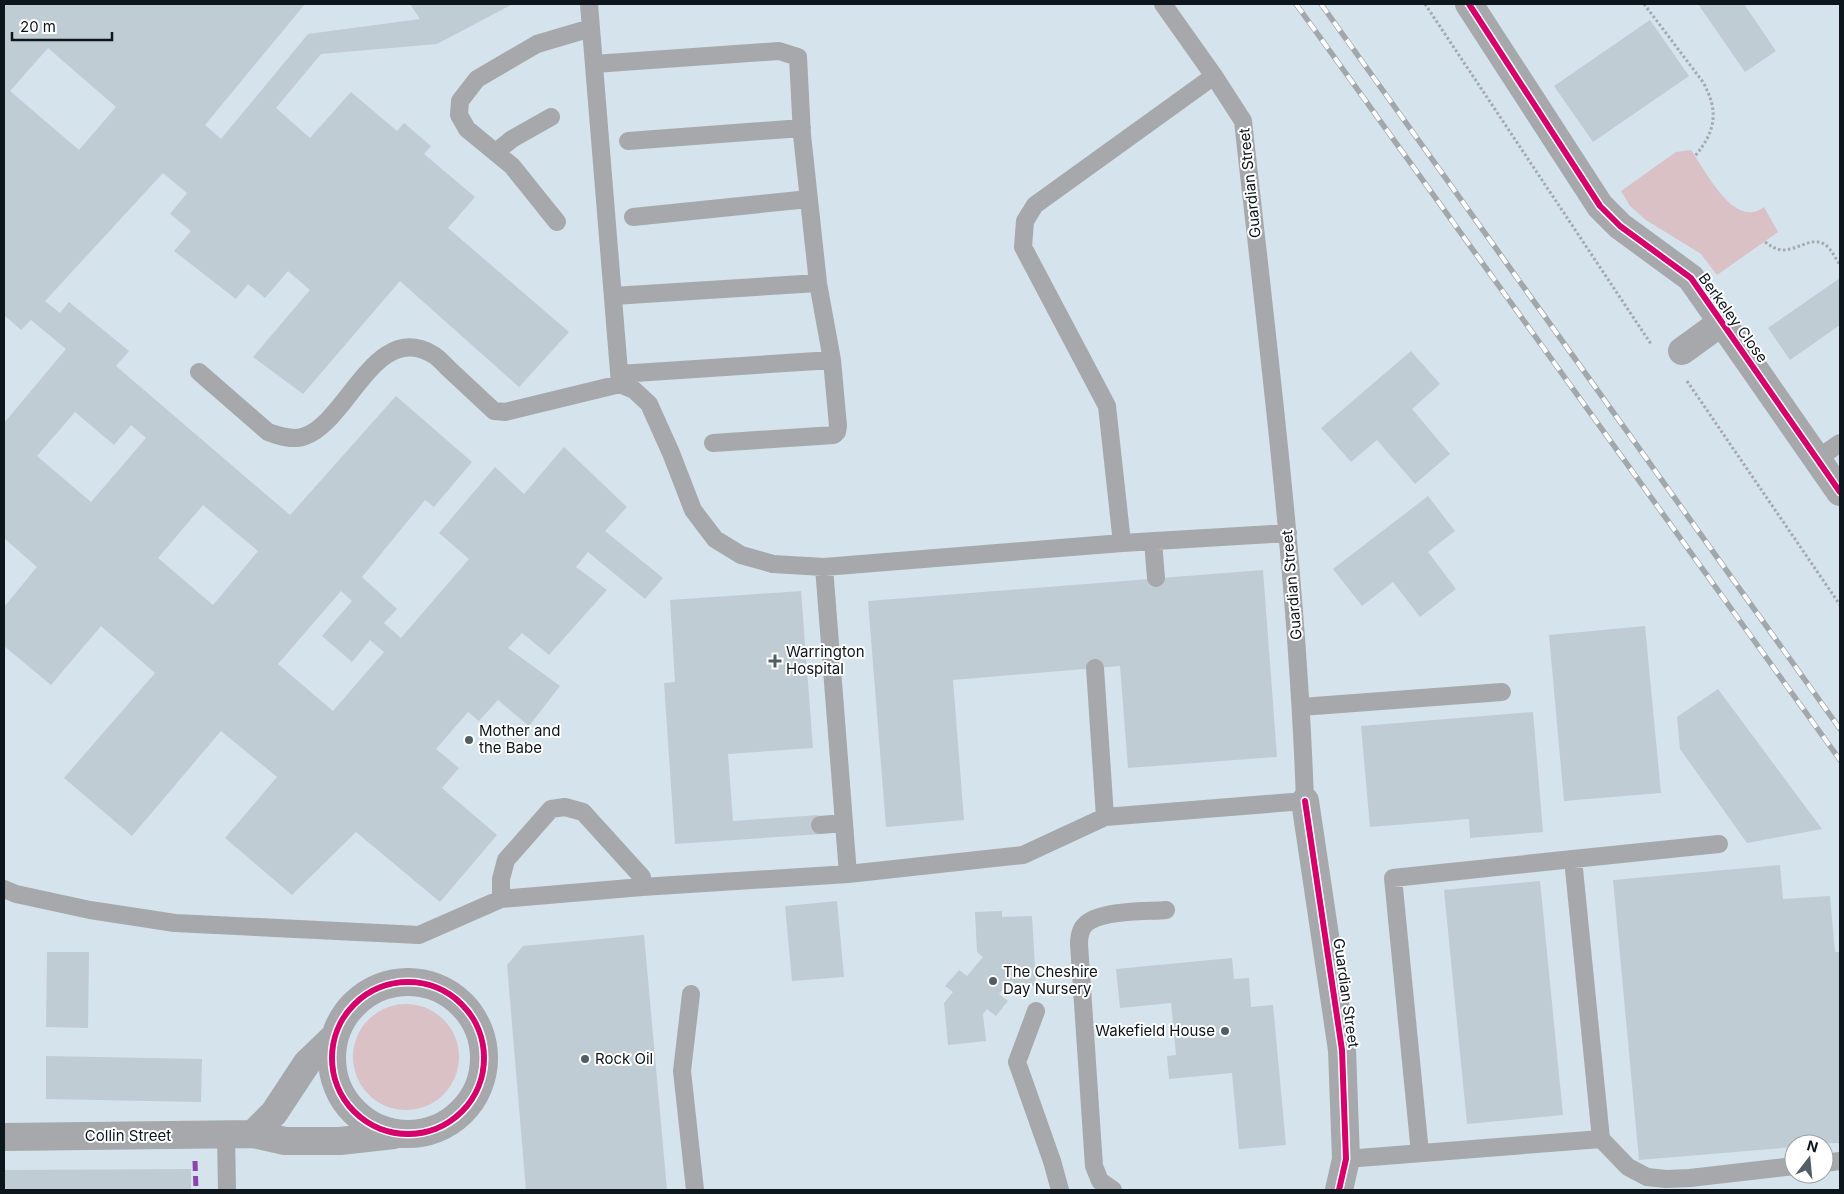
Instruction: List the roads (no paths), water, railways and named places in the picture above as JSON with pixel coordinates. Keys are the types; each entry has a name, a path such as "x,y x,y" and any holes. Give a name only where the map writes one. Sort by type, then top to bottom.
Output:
{"street":[{"name":"Berkeley Close","path":"1469,4 1600,206 1620,226 1691,278 1840,492"},
{"name":"Berkeley Close","path":"1682,363 1722,322"},
{"name":"Guardian Street","path":"1305,801 1342,1050 1346,1159 1339,1190"},
{"name":"Collin Street","path":"4,1137 253,1134 285,1141 340,1141 397,1134 422,1134 446,1126 465,1110 479,1089 485,1065 483,1040 473,1017 456,998 434,986 410,981 384,985 362,996 345,1014 334,1037 331,1063 337,1088 351,1110 372,1126 397,1134"},
{"name":"Collin Street","path":"253,1134 274,1113 308,1063 334,1037"}],"lane":[{"path":"589,4 619,379 649,404 671,453 693,510 715,539 741,555 773,564 824,567 1122,542 1288,533"},
{"name":"Guardian Street","path":"1163,4 1243,121 1288,533 1301,707 1305,801"},
{"path":"557,222 512,166 467,129 459,115 460,101 477,79 537,44 591,28"},
{"path":"594,64 779,51 798,57 809,199 818,283 832,360 837,432 834,435 713,443"},
{"path":"1122,542 1107,406 1023,247 1025,220 1035,205 1214,76"},
{"path":"496,152 512,139 551,117"},
{"path":"628,141 802,128"},
{"path":"633,217 809,199"},
{"path":"613,296 818,283"},
{"path":"199,372 268,432 282,437 303,437 319,430 381,358 397,349 415,348 432,354 494,411 504,412 619,379 832,360"},
{"path":"1817,459 1840,443"},
{"path":"1153,541 1156,578"},
{"path":"824,567 848,874"},
{"path":"1095,668 1105,817"},
{"path":"1301,707 1502,692"},
{"path":"4,889 16,894 90,910 175,923 419,935 501,898 848,874 1023,855 1105,817 1305,801"},
{"path":"501,898 501,879 506,860 551,809 565,807 583,812 642,878 642,887"},
{"path":"820,825 843,823"},
{"path":"1420,1154 1393,878 1719,844"},
{"path":"1573,859 1601,1139 1628,1166 1647,1177 1666,1179 1690,1178 1784,1167"},
{"path":"1113,1190 1100,1181 1094,1166 1079,944 1082,929 1090,920 1101,915 1166,910"},
{"path":"691,994 682,1071 696,1190"},
{"path":"1036,1011 1017,1062 1052,1161 1060,1190"},
{"path":"226,1135 227,1190"},
{"path":"1346,1159 1601,1139"}],"railway":[{"path":"1296,4 1840,760"},
{"path":"1321,4 1840,729"}],"place":[{"name":"Warrington Hospital","path":"775,661"},
{"name":"Mother and the Babe","path":"469,740"},
{"name":"The Cheshire Day Nursery","path":"993,981"},
{"name":"Wakefield House","path":"1225,1031"},
{"name":"Rock Oil","path":"585,1059"}]}
